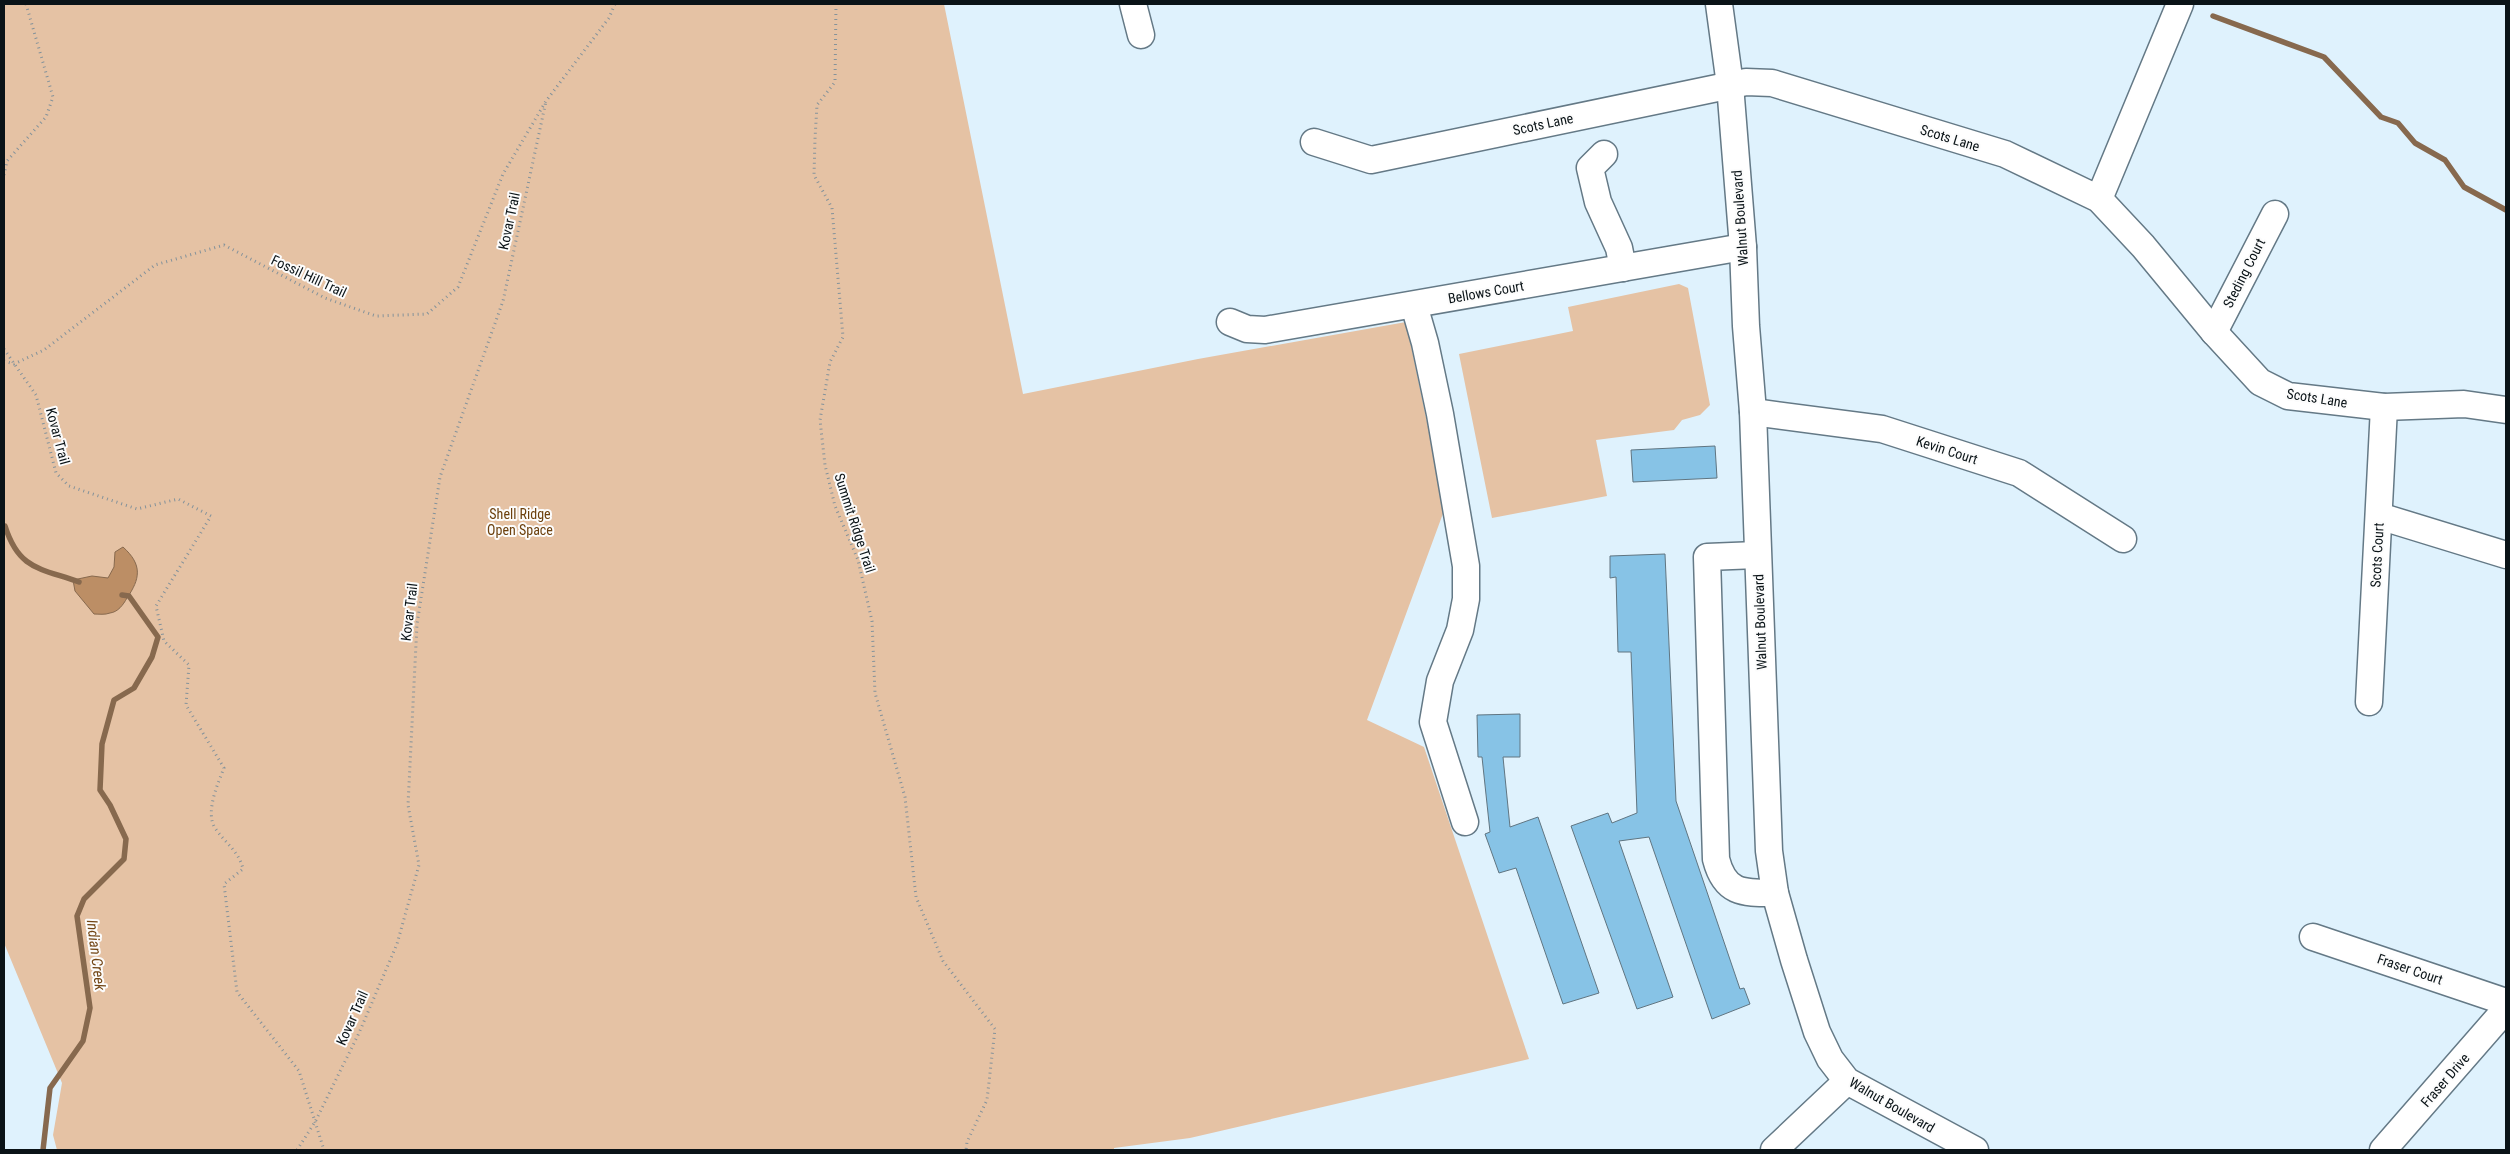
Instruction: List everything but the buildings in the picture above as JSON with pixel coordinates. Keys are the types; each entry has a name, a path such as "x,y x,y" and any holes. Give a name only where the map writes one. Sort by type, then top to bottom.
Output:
{"street":[{"path":"1133,4 1141,35"},
{"name":"Walnut Boulevard","path":"1719,4 1730,85 1743,247 1746,326 1753,412 1769,851 1775,893 1817,1032 1830,1059 1847,1081 1975,1150"},
{"path":"2099,199 2180,4"},
{"name":"Scots Lane","path":"1314,142 1371,160 1730,85 1746,82 1772,84 2005,154 2099,199 2143,246 2214,332 2260,382 2288,396 2384,408 2464,404 2506,410"},
{"path":"1604,154 1590,168 1598,202 1619,248 1623,268"},
{"name":"Steding Court","path":"2214,332 2275,214"},
{"name":"Bellows Court","path":"1230,322 1247,329 1265,330 1743,247"},
{"path":"1414,305 1425,343 1440,414 1466,566 1466,599 1460,630 1440,681 1433,722 1465,822"},
{"name":"Scots Court","path":"2370,702 2384,408"},
{"name":"Kevin Court","path":"1753,412 1882,429 2019,473 2123,539"},
{"path":"2379,516 2506,555"},
{"path":"1757,555 1707,557 1716,859 1720,875 1733,888 1748,893 1775,893"},
{"name":"Fraser Court","path":"2314,937 2506,1002"},
{"name":"Fraser Drive","path":"2383,1150 2506,1009"},
{"path":"1774,1150 1847,1081"}],"path":[{"path":"4,175 7,161 46,117 53,97 26,4"},
{"name":"Fossil Hill Trail","path":"14,364 44,350 155,265 224,245 325,298 376,316 427,314 458,287 503,174 546,101 608,18 616,4"},
{"name":"Summit Ridge Trail","path":"836,4 835,82 817,106 814,175 832,208 843,337 830,362 820,420 825,465 835,506 858,560 872,621 875,693 905,797 916,897 943,961 995,1029 987,1100 967,1142 966,1150"},
{"name":"Kovar Trail","path":"316,1122 359,1033 397,944 419,865 408,805 417,624 440,477 504,301 546,101"},
{"path":"4,349 14,364"},
{"path":"4,361 14,364"},
{"name":"Kovar Trail","path":"14,364 36,395 56,473 69,486 137,509 178,499 210,516 156,606 164,641 189,665 186,705 224,768 212,801 214,826 240,857 244,869 224,884 237,992 299,1071 324,1150"},
{"path":"297,1150 316,1122"}],"green space":[{"name":"Shell Ridge Open Space","path":"4,4 944,4 1023,394 1198,359 1406,322 1445,508 1367,720 1424,747 1529,1059 1190,1138 1114,1148 1114,1150 57,1150 53,1135 62,1083 4,943"},
{"path":"1679,284 1688,288 1710,405 1700,415 1682,420 1674,430 1596,440 1607,496 1492,518 1459,354 1573,331 1568,307"}],"shaded area":[{"path":"123,547 134,560 136,566 137,578 135,585 118,610 106,614 94,614 75,591 73,580 92,576 108,578 114,567 115,552"}],"waterway":[{"path":"2213,16 2324,57 2381,117 2398,123 2415,143 2445,160 2464,187 2506,210"},
{"name":"Indian Creek","path":"5,526 17,551 24,559 42,570 79,582"},
{"name":"Indian Creek","path":"43,1150 50,1088 83,1041 90,1008 77,916 84,899 124,859 126,839 110,805 100,790 102,744 114,700 134,688 152,657 158,637 129,596 122,595"}]}
